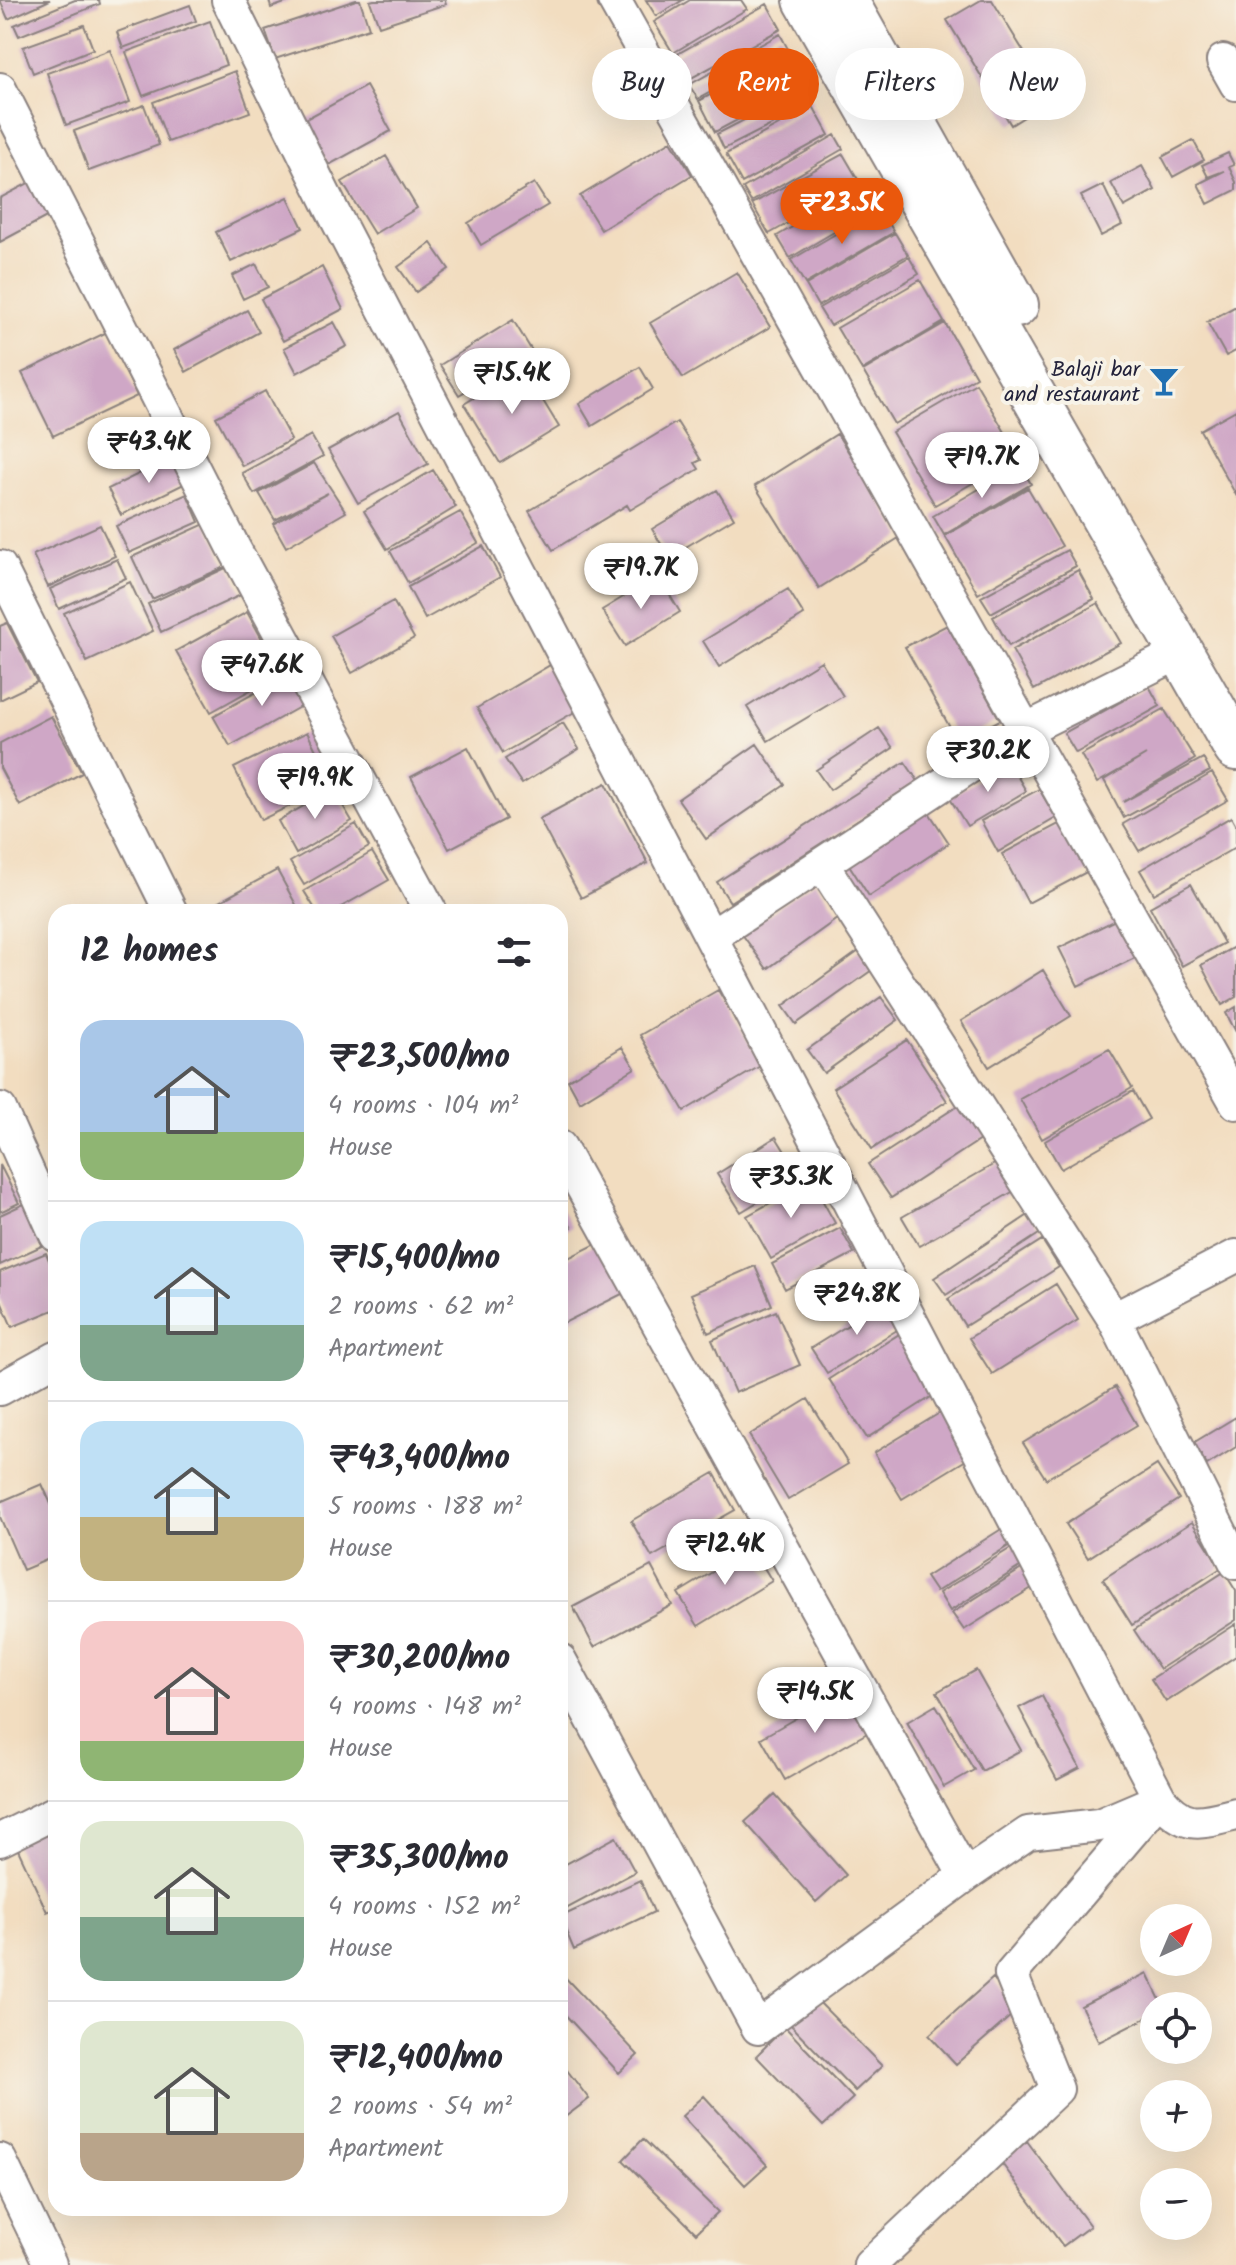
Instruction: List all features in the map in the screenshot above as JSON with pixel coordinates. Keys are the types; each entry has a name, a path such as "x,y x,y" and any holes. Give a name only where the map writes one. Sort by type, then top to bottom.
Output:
{"highway":[{"path":"806,0 1236,748"},
{"path":"845,0 1236,692"}],"street":[{"path":"228,0 339,224 1160,1799 1176,1817 1203,1823 1236,1814"},
{"path":"614,0 1236,1103"},
{"path":"0,89 234,548 427,904"},
{"path":"0,567 167,904"},
{"path":"712,936 1027,729 1181,652"},
{"path":"822,864 1114,1319 1236,1563"},
{"path":"0,1109 48,1217"},
{"path":"568,1161 965,1876"},
{"path":"1114,1319 1236,1256"},
{"path":"0,1389 48,1362"},
{"path":"568,1675 758,2028 1028,1833 1099,1825 1160,1799"},
{"path":"870,2265 1057,2089 1011,1974 1160,1799"},
{"path":"0,1840 48,1816"},
{"path":"0,2160 50,2264"}],"building":[{"path":"0,0 50,0 8,19"},
{"path":"75,0 99,0 100,4 19,36 14,25"},
{"path":"269,0 293,0 271,8"},
{"path":"360,0 369,28 275,59 265,30"},
{"path":"445,0 446,4 379,26 370,1"},
{"path":"646,0 683,0 656,16"},
{"path":"690,0 741,0 747,9 681,48 670,48 654,22"},
{"path":"981,0 992,0 1022,48 980,48 980,74 947,20"},
{"path":"767,4 781,29 746,48 708,48 708,69 692,78 692,48 688,48"},
{"path":"190,5 196,21 123,48 117,32"},
{"path":"210,21 226,65 143,96 126,52"},
{"path":"84,25 93,49 33,73 23,47"},
{"path":"780,34 787,48 755,48"},
{"path":"110,50 130,102 66,125 47,73"},
{"path":"235,71 250,112 168,142 153,102"},
{"path":"708,74 708,93 698,99 692,83"},
{"path":"366,86 391,131 329,165 304,120"},
{"path":"708,96 708,118 699,101"},
{"path":"144,105 159,145 89,171 74,131"},
{"path":"819,117 829,135 742,183 726,154 788,120 819,120"},
{"path":"709,120 738,120 715,132"},
{"path":"744,120 781,120 724,149 717,134"},
{"path":"835,135 843,149 751,202 743,188"},
{"path":"1193,140 1204,160 1173,177 1162,157"},
{"path":"671,141 692,175 601,230 580,196"},
{"path":"1228,153 1234,165 1229,167 1236,190 1208,204 1198,184 1224,171 1208,177 1202,165"},
{"path":"843,154 860,183 769,234 752,204"},
{"path":"386,156 417,208 374,234 342,182"},
{"path":"1142,166 1155,190 1124,207 1111,183"},
{"path":"36,179 54,213 0,242 0,198"},
{"path":"534,183 548,205 481,245 468,223"},
{"path":"866,184 878,206 790,258 777,236"},
{"path":"1103,185 1122,225 1101,236 1081,196"},
{"path":"288,197 303,228 231,262 216,232"},
{"path":"880,208 894,232 805,284 791,260"},
{"path":"895,233 908,255 818,306 806,285"},
{"path":"431,243 449,269 416,292 398,267"},
{"path":"909,257 919,274 830,326 819,308"},
{"path":"256,264 268,287 243,299 232,276"},
{"path":"322,267 343,309 283,341 261,299"},
{"path":"737,272 770,327 683,378 650,323"},
{"path":"920,280 944,322 862,370 837,328"},
{"path":"1236,306 1236,351 1226,356 1207,322"},
{"path":"247,310 259,332 186,372 174,350"},
{"path":"513,320 532,351 459,395 440,365"},
{"path":"334,322 347,346 297,373 284,348"},
{"path":"945,323 976,377 894,424 863,371"},
{"path":"107,332 137,396 53,436 22,373"},
{"path":"640,367 653,389 592,426 579,404"},
{"path":"523,368 559,427 500,463 464,404"},
{"path":"976,383 1019,456 935,505 892,432"},
{"path":"265,391 291,440 242,466 216,417"},
{"path":"1236,410 1236,495 1200,430"},
{"path":"399,411 428,464 358,503 328,450"},
{"path":"677,422 701,460 695,463 699,469 630,510 627,505 553,550 529,511"},
{"path":"837,434 902,536 819,588 755,486"},
{"path":"311,435 323,456 254,494 242,473"},
{"path":"177,455 190,481 121,515 108,489"},
{"path":"314,463 346,512 286,547 273,524 328,493 275,520 259,493"},
{"path":"1020,465 1031,484 944,535 933,516"},
{"path":"433,470 456,507 387,549 364,511"},
{"path":"1028,488 1062,546 978,594 945,536"},
{"path":"717,490 734,518 669,557 652,529"},
{"path":"187,494 199,522 129,553 116,526"},
{"path":"460,512 478,543 408,583 390,551"},
{"path":"207,523 227,566 152,599 132,557"},
{"path":"100,525 115,556 48,587 33,555"},
{"path":"483,546 500,577 425,619 408,587"},
{"path":"1067,550 1076,566 991,613 981,597"},
{"path":"117,559 126,578 59,609 50,589"},
{"path":"230,566 243,594 161,632 148,604"},
{"path":"1078,570 1094,599 1009,646 993,617"},
{"path":"658,576 680,612 625,646 602,610"},
{"path":"130,582 153,631 87,662 64,613"},
{"path":"788,589 804,615 719,667 703,641"},
{"path":"393,601 414,638 352,673 331,636"},
{"path":"1098,603 1121,643 1034,690 1012,650"},
{"path":"247,612 281,673 211,712 176,651"},
{"path":"7,623 37,682 0,700 0,626"},
{"path":"947,625 1000,720 958,742 905,647"},
{"path":"821,661 843,696 768,741 747,707"},
{"path":"552,664 578,710 503,753 477,708"},
{"path":"295,671 312,700 230,746 213,716"},
{"path":"1149,686 1160,706 1076,753 1064,733"},
{"path":"1164,709 1195,759 1123,802 1203,758 1210,771 1124,818 1104,780 1146,755 1097,783 1081,755"},
{"path":"51,716 82,773 20,806 0,768 0,743"},
{"path":"563,723 579,749 522,784 505,759"},
{"path":"879,728 893,748 830,790 816,770"},
{"path":"307,732 333,785 261,820 234,768"},
{"path":"757,744 785,785 706,839 678,799"},
{"path":"468,747 506,819 449,849 411,777"},
{"path":"905,762 918,781 730,902 717,882"},
{"path":"1009,762 1026,791 967,826 949,797"},
{"path":"1212,773 1228,800 1139,851 1123,824"},
{"path":"606,783 648,863 581,898 539,819"},
{"path":"333,789 352,821 296,854 278,821"},
{"path":"1039,789 1056,818 998,852 981,821"},
{"path":"924,805 949,843 869,896 844,857"},
{"path":"1231,817 1236,826 1236,847 1154,894 1140,870"},
{"path":"1070,818 1096,867 1028,903 1002,854"},
{"path":"356,824 369,847 304,885 290,862"},
{"path":"372,852 389,880 346,904 312,904 304,891"},
{"path":"277,870 296,904 215,904"},
{"path":"815,881 841,916 767,969 742,934"},
{"path":"1191,884 1224,943 1182,966 1150,907"},
{"path":"1123,916 1141,955 1078,986 1059,948"},
{"path":"1236,946 1236,997 1222,1005 1201,965"},
{"path":"859,951 872,970 796,1024 783,1006"},
{"path":"1043,970 1071,1016 989,1067 961,1021"},
{"path":"718,990 762,1065 684,1111 640,1035"},
{"path":"881,997 898,1020 824,1073 807,1050"},
{"path":"1236,1007 1236,1032 1226,1013"},
{"path":"907,1040 947,1101 872,1149 833,1088"},
{"path":"622,1047 635,1068 580,1102 568,1080"},
{"path":"1109,1049 1132,1088 1042,1139 1020,1099"},
{"path":"1133,1091 1149,1119 1061,1169 1045,1141"},
{"path":"964,1102 986,1136 891,1198 868,1164"},
{"path":"776,1137 800,1176 741,1212 717,1174"},
{"path":"998,1162 1014,1191 919,1246 902,1217"},
{"path":"0,1165 19,1203 0,1212"},
{"path":"811,1180 835,1223 771,1259 747,1216"},
{"path":"26,1203 46,1244 0,1265 0,1215"},
{"path":"1030,1214 1042,1232 946,1295 934,1278"},
{"path":"840,1228 854,1253 785,1289 772,1264"},
{"path":"604,1240 630,1290 568,1321 568,1258"},
{"path":"1042,1240 1059,1267 965,1326 948,1299"},
{"path":"46,1253 48,1312 12,1327 0,1299 0,1272"},
{"path":"755,1266 772,1305 708,1333 691,1294"},
{"path":"1056,1284 1078,1320 992,1374 969,1338"},
{"path":"887,1301 902,1327 827,1373 811,1348"},
{"path":"776,1311 800,1365 735,1393 712,1340"},
{"path":"904,1331 942,1390 867,1438 829,1379"},
{"path":"1115,1387 1137,1425 1046,1479 1023,1443"},
{"path":"808,1399 848,1464 788,1500 749,1435"},
{"path":"943,1411 971,1457 902,1499 874,1453"},
{"path":"1236,1417 1236,1447 1207,1465 1193,1443"},
{"path":"1157,1465 1179,1499 1088,1558 1066,1524"},
{"path":"714,1473 735,1510 652,1557 631,1521"},
{"path":"42,1484 48,1497 48,1559 23,1570 0,1517 0,1502"},
{"path":"1192,1522 1221,1568 1132,1625 1103,1579"},
{"path":"1003,1528 1013,1543 936,1592 926,1577"},
{"path":"1019,1543 1031,1560 950,1611 939,1593"},
{"path":"752,1548 772,1581 698,1626 678,1593"},
{"path":"1031,1563 1043,1581 964,1630 952,1613"},
{"path":"651,1566 672,1605 594,1647 573,1607"},
{"path":"1224,1572 1236,1591 1236,1620 1160,1669 1134,1630"},
{"path":"1236,1624 1236,1656 1166,1702 1151,1679"},
{"path":"976,1670 1021,1750 982,1771 937,1692"},
{"path":"845,1690 869,1732 785,1780 761,1738"},
{"path":"1042,1696 1080,1768 1057,1780 1019,1708"},
{"path":"936,1705 974,1770 944,1787 907,1722"},
{"path":"775,1795 846,1875 816,1902 745,1822"},
{"path":"48,1826 48,1912 47,1912 14,1841"},
{"path":"616,1837 635,1872 568,1908 568,1863"},
{"path":"640,1880 654,1912 574,1950 568,1936 568,1913"},
{"path":"1141,1976 1148,1976 1156,1992 1140,1992 1140,2021 1099,2042 1081,2006"},
{"path":"993,1978 1020,2008 956,2064 929,2035"},
{"path":"568,1981 638,2055 619,2073 568,2018"},
{"path":"814,1997 882,2066 855,2091 788,2022"},
{"path":"785,2027 853,2098 823,2126 756,2056"},
{"path":"568,2071 589,2099 568,2115"},
{"path":"704,2096 767,2165 745,2185 682,2116"},
{"path":"643,2139 718,2212 696,2233 623,2160"},
{"path":"1027,2141 1090,2226 1063,2246 1000,2161"}],"place":[{"name":"Balaji bar and restaurant","path":"1164,381"}]}
